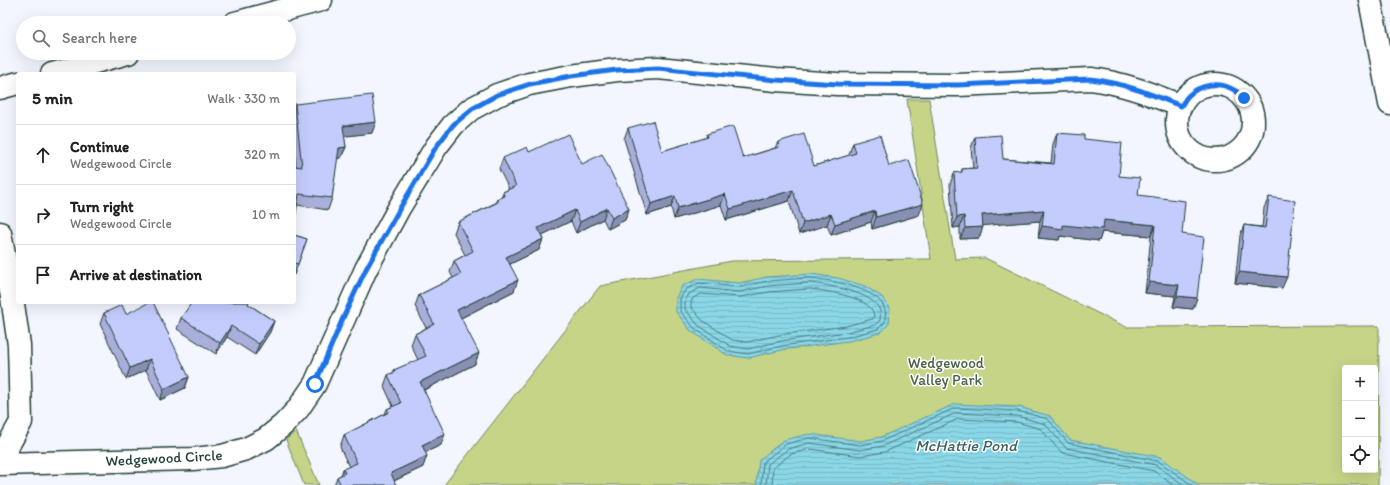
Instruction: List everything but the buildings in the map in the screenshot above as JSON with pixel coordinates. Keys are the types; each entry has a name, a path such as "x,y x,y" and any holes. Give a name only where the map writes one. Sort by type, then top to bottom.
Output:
{"street":[{"path":"261,16 322,0"},
{"path":"1370,0 1390,104"},
{"path":"59,72 103,60"},
{"name":"Wedgewood Circle","path":"0,464 193,459 222,456 246,449 266,439 283,425 298,409 315,384 366,269 436,147 453,125 472,109 497,95 530,84 571,76 617,70 658,68 776,80 838,84 958,85 1091,79 1127,86 1181,106"},
{"path":"0,88 16,84"},
{"path":"0,233 19,345 21,422 0,460"}],"green space":[{"name":"Wedgewood Valley Park","path":"907,99 929,99 955,259 985,258 1126,327 1379,326 1378,485 444,485 600,286 732,261 931,259"},
{"path":"296,431 319,485 304,485 286,440"}],"water":[{"path":"811,274 838,278 865,286 882,297 890,308 889,324 880,333 849,341 782,350 748,358 727,355 691,331 676,312 676,298 682,286 698,279 739,283 767,277"},
{"name":"McHattie Pond","path":"955,404 1019,407 1050,416 1070,440 1160,457 1199,485 756,485 759,460 784,440 809,434 861,441 881,437"}],"route":[{"path":"315,384 366,269 436,147 453,125 472,109 497,95 530,84 571,76 617,70 658,68 776,80 838,84 911,86 1006,84 1091,79 1127,86 1181,106 1188,96 1198,89 1210,85 1223,85 1234,90 1244,98"}]}
